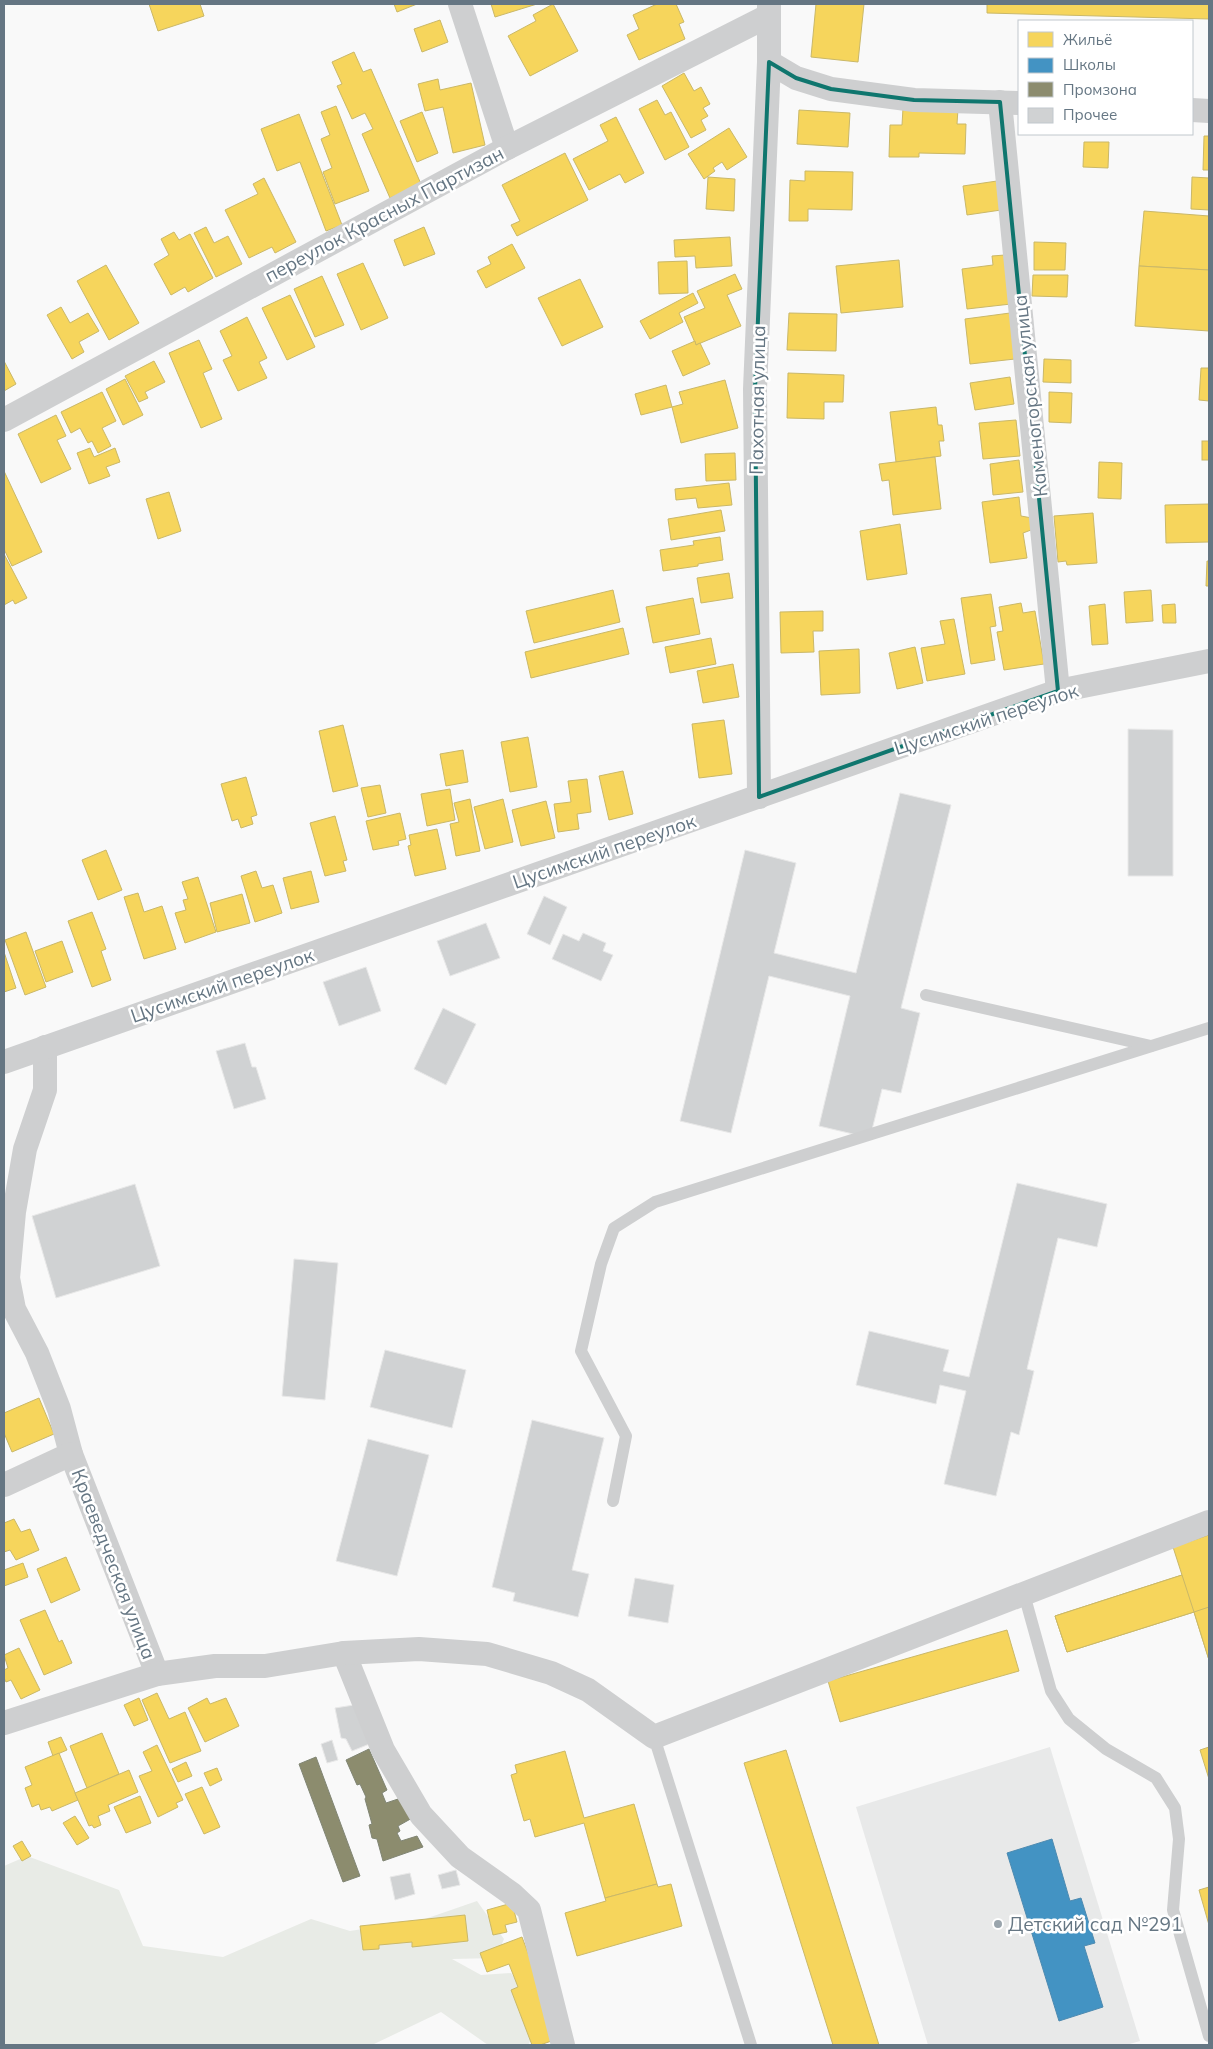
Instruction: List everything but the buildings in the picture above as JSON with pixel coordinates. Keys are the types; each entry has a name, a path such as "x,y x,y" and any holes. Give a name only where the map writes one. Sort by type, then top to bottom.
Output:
{"street":[{"path":"460,4 507,148"},
{"name":"переулок Красных Партизан","path":"4,420 507,148 769,10"},
{"name":"Пахотная улица","path":"759,797 755,389 769,62 769,10"},
{"path":"769,62 796,78 831,89 914,100 1010,102"},
{"name":"Каменогорская улица","path":"1010,102 1058,691"},
{"path":"1193,110 1209,111"},
{"name":"Цусимский переулок","path":"4,1062 1058,691 1209,660"},
{"name":"Краеведческая улица","path":"45,1047 45,1090 25,1149 14,1212 8,1278 9,1313 36,1353 59,1409 71,1454 156,1674"},
{"name":"Краеведческая улица","path":"4,1485 71,1454"},
{"path":"654,1737 1209,1522"},
{"name":"Краеведческая улица","path":"4,1723 156,1674 215,1666 265,1666 344,1653 419,1649 487,1654 551,1673 588,1690 654,1737"},
{"path":"344,1653 382,1750 421,1815 460,1857 512,1894 529,1910 563,2045"}],"lane":[{"path":"926,995 1151,1046"},
{"path":"613,1501 626,1436 581,1351 601,1264 614,1228 654,1202 1209,1028"},
{"path":"1024,1594 1051,1691 1069,1718 1106,1749 1156,1778 1175,1808 1179,1839 1173,1910 1209,2036"},
{"path":"654,1737 751,2045"}],"highlighted area":[{"path":"769,62 796,78 831,89 914,100 1000,102 1058,691 759,797 755,389"}],"shaded area":[{"name":"Детский сад №291","path":"1050,1747 1140,2041 1126,2045 928,2045 856,1807"},
{"path":"27,1856 119,1890 143,1946 223,1957 311,1919 350,1931 425,1919 477,1901 504,1939 496,1958 452,1959 481,1975 511,1973 526,1994 534,2034 528,2045 488,2045 441,2012 372,2045 4,2045 4,1866"}],"place":[{"name":"Детский сад №291","path":"998,1924"}]}
